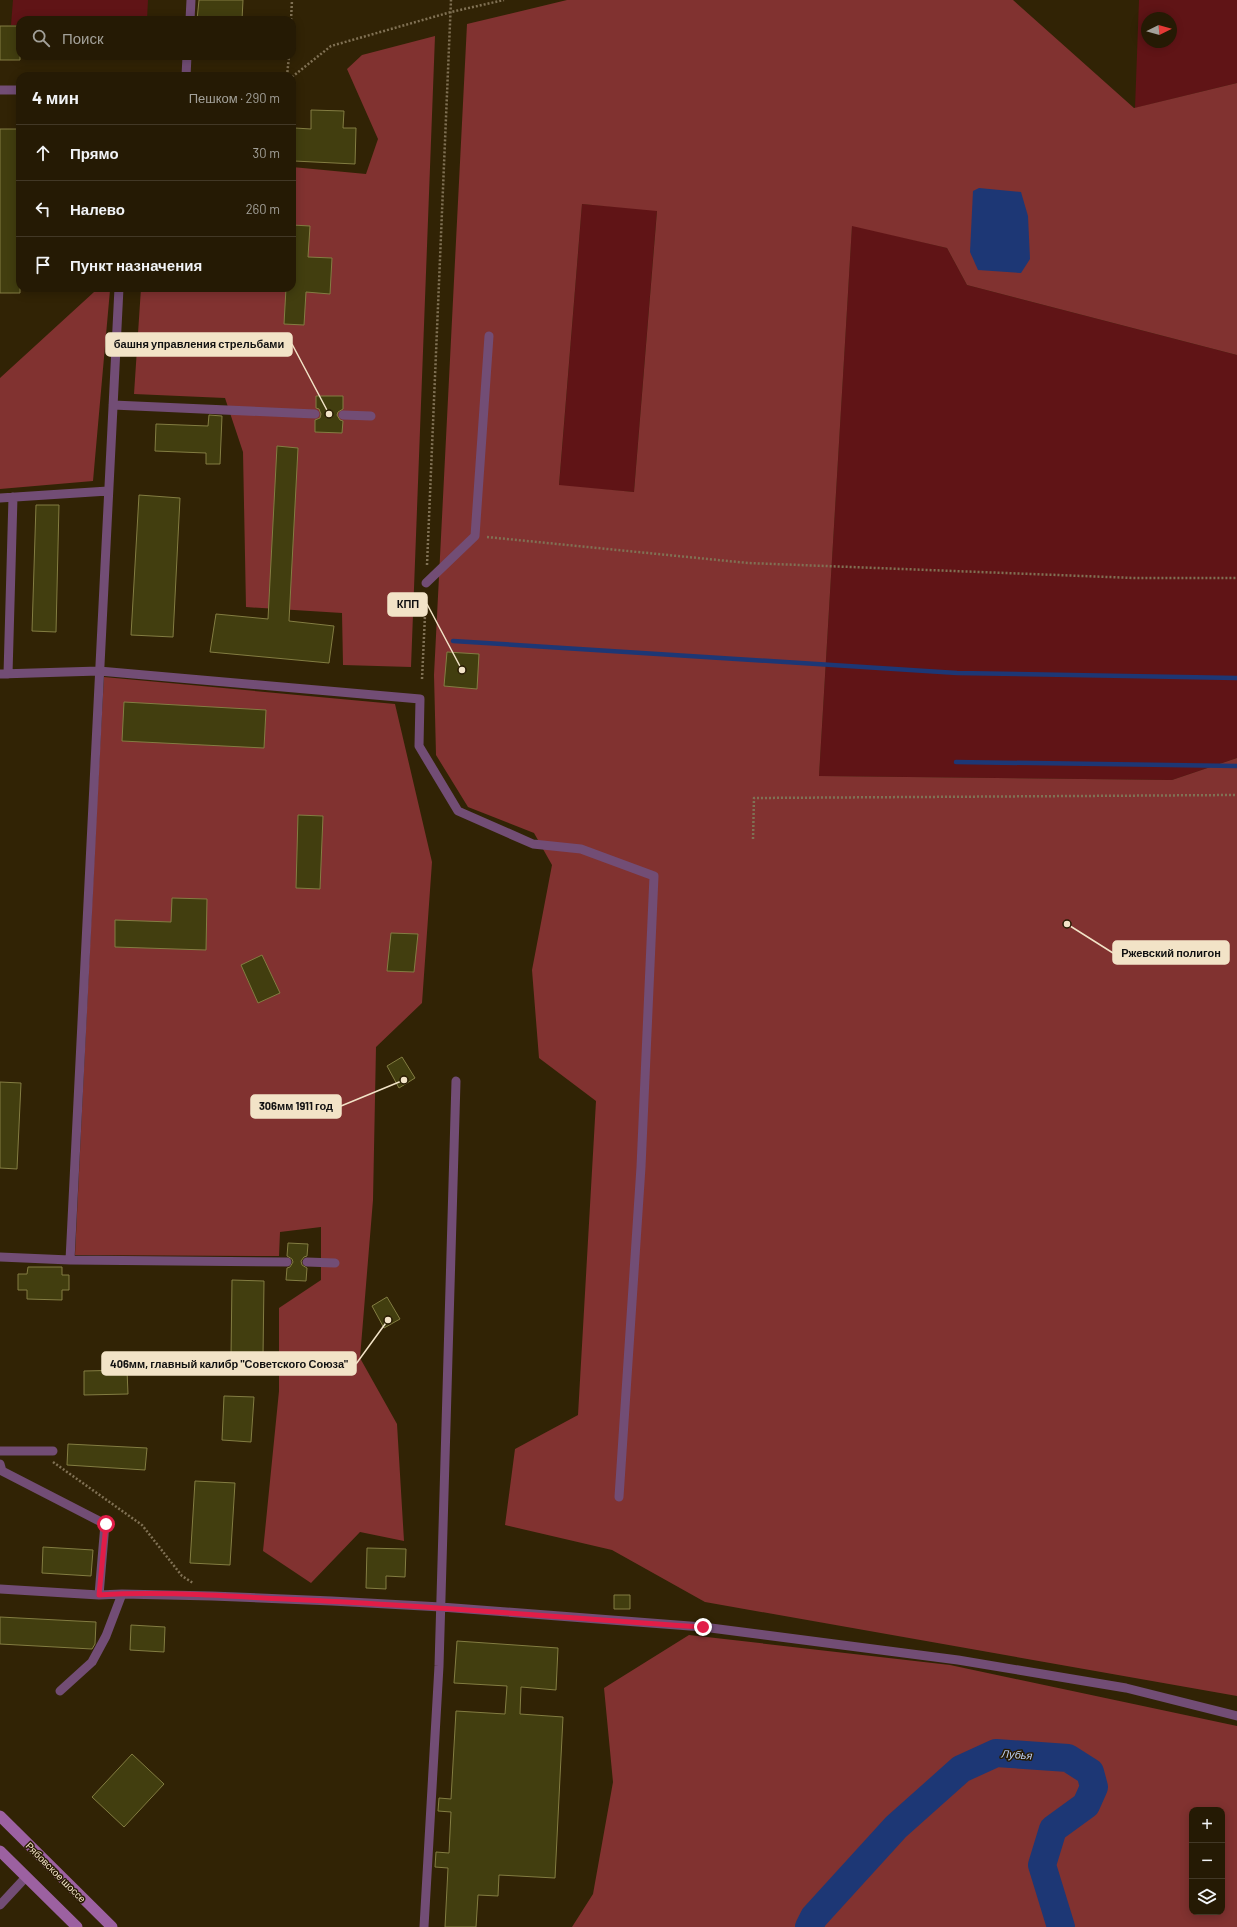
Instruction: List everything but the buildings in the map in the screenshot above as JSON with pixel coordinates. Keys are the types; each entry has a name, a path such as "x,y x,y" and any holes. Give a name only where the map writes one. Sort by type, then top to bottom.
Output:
{"main road":[{"name":"Рябовское шоссе","path":"0,1816 112,1927"},
{"path":"0,1851 76,1927"}],"lane":[{"path":"190,16 191,0"},
{"path":"186,72 187,60"},
{"path":"0,90 16,90"},
{"path":"70,1260 119,292"},
{"path":"426,583 474,536 489,336"},
{"path":"113,404 315,414"},
{"path":"343,415 371,416"},
{"path":"0,498 108,491"},
{"path":"13,497 4,674 99,671 420,699 419,746 458,811 533,844 581,849 654,876 640,1167 619,1497"},
{"path":"424,1927 441,1607 456,1081"},
{"path":"0,1257 70,1260 287,1262"},
{"path":"307,1262 335,1263"},
{"path":"0,1450 53,1451"},
{"path":"0,1464 2,1471 106,1524 99,1595"},
{"path":"0,1589 99,1595 122,1594 212,1596 441,1607 703,1627 958,1660 1126,1688 1237,1716"},
{"path":"60,1691 92,1662 106,1636 122,1594"},
{"path":"0,1905 26,1877"}],"path":[{"path":"291,16 292,0"},
{"path":"422,679 451,0"},
{"path":"296,74 331,46 451,12 504,0"},
{"path":"287,72 289,60"},
{"path":"474,536 748,563 1134,578 1237,578"},
{"path":"754,839 754,798 1237,796"},
{"path":"36,1451 142,1525 182,1576 194,1584"}],"shaded area":[{"path":"13,0 148,0 147,16 16,16 16,25 11,25"},
{"path":"567,0 1013,0 1134,108 1237,83 1237,355 967,285 947,248 852,226 819,776 1172,780 1237,758 1237,1696 705,1602 612,1550 505,1525 515,1449 578,1415 596,1101 539,1058 532,970 552,865 534,833 468,807 436,755 434,675 467,24","holes":["582,204 657,211 634,492 559,485"]},
{"path":"1139,0 1237,0 1237,83 1135,108"},
{"path":"435,36 411,667 343,665 342,613 246,607 243,452 225,398 134,394 141,292 296,292 296,167 366,174 378,139 347,69 362,55"},
{"path":"582,204 657,210 634,492 559,486"},
{"path":"852,225 947,248 967,285 1237,355 1237,758 1172,780 819,776"},
{"path":"94,292 110,292 93,481 0,489 0,378"},
{"path":"104,677 395,704 432,862 422,1003 376,1047 373,1200 360,1358 397,1424 404,1541 360,1532 311,1583 263,1551 279,1391 279,1308 321,1280 321,1227 280,1232 279,1256 75,1255"},
{"path":"689,1635 950,1665 1237,1726 1237,1927 572,1927 593,1894 613,1782 604,1688"}],"water":[{"path":"979,188 1021,192 1028,216 1030,259 1021,273 978,270 970,252 973,191"}],"waterway":[{"path":"453,641 957,673 1237,678"},
{"path":"956,762 1237,766"},
{"name":"Лубья","path":"809,1927 814,1917 896,1827 961,1769 996,1753 1068,1758 1090,1772 1094,1787 1086,1805 1053,1829 1042,1865 1061,1927"}],"place":[{"name":"башня управления стрельбами","path":"329,414"},
{"name":"КПП","path":"462,670"},
{"name":"Ржевский полигон","path":"1067,924"},
{"name":"306мм 1911 год","path":"404,1080"},
{"name":"406мм, главный калибр \"Советского Союза\"","path":"388,1320"}],"route":[{"path":"106,1524 99,1595 122,1594 212,1596 332,1601 441,1607 606,1621 703,1627"}]}
